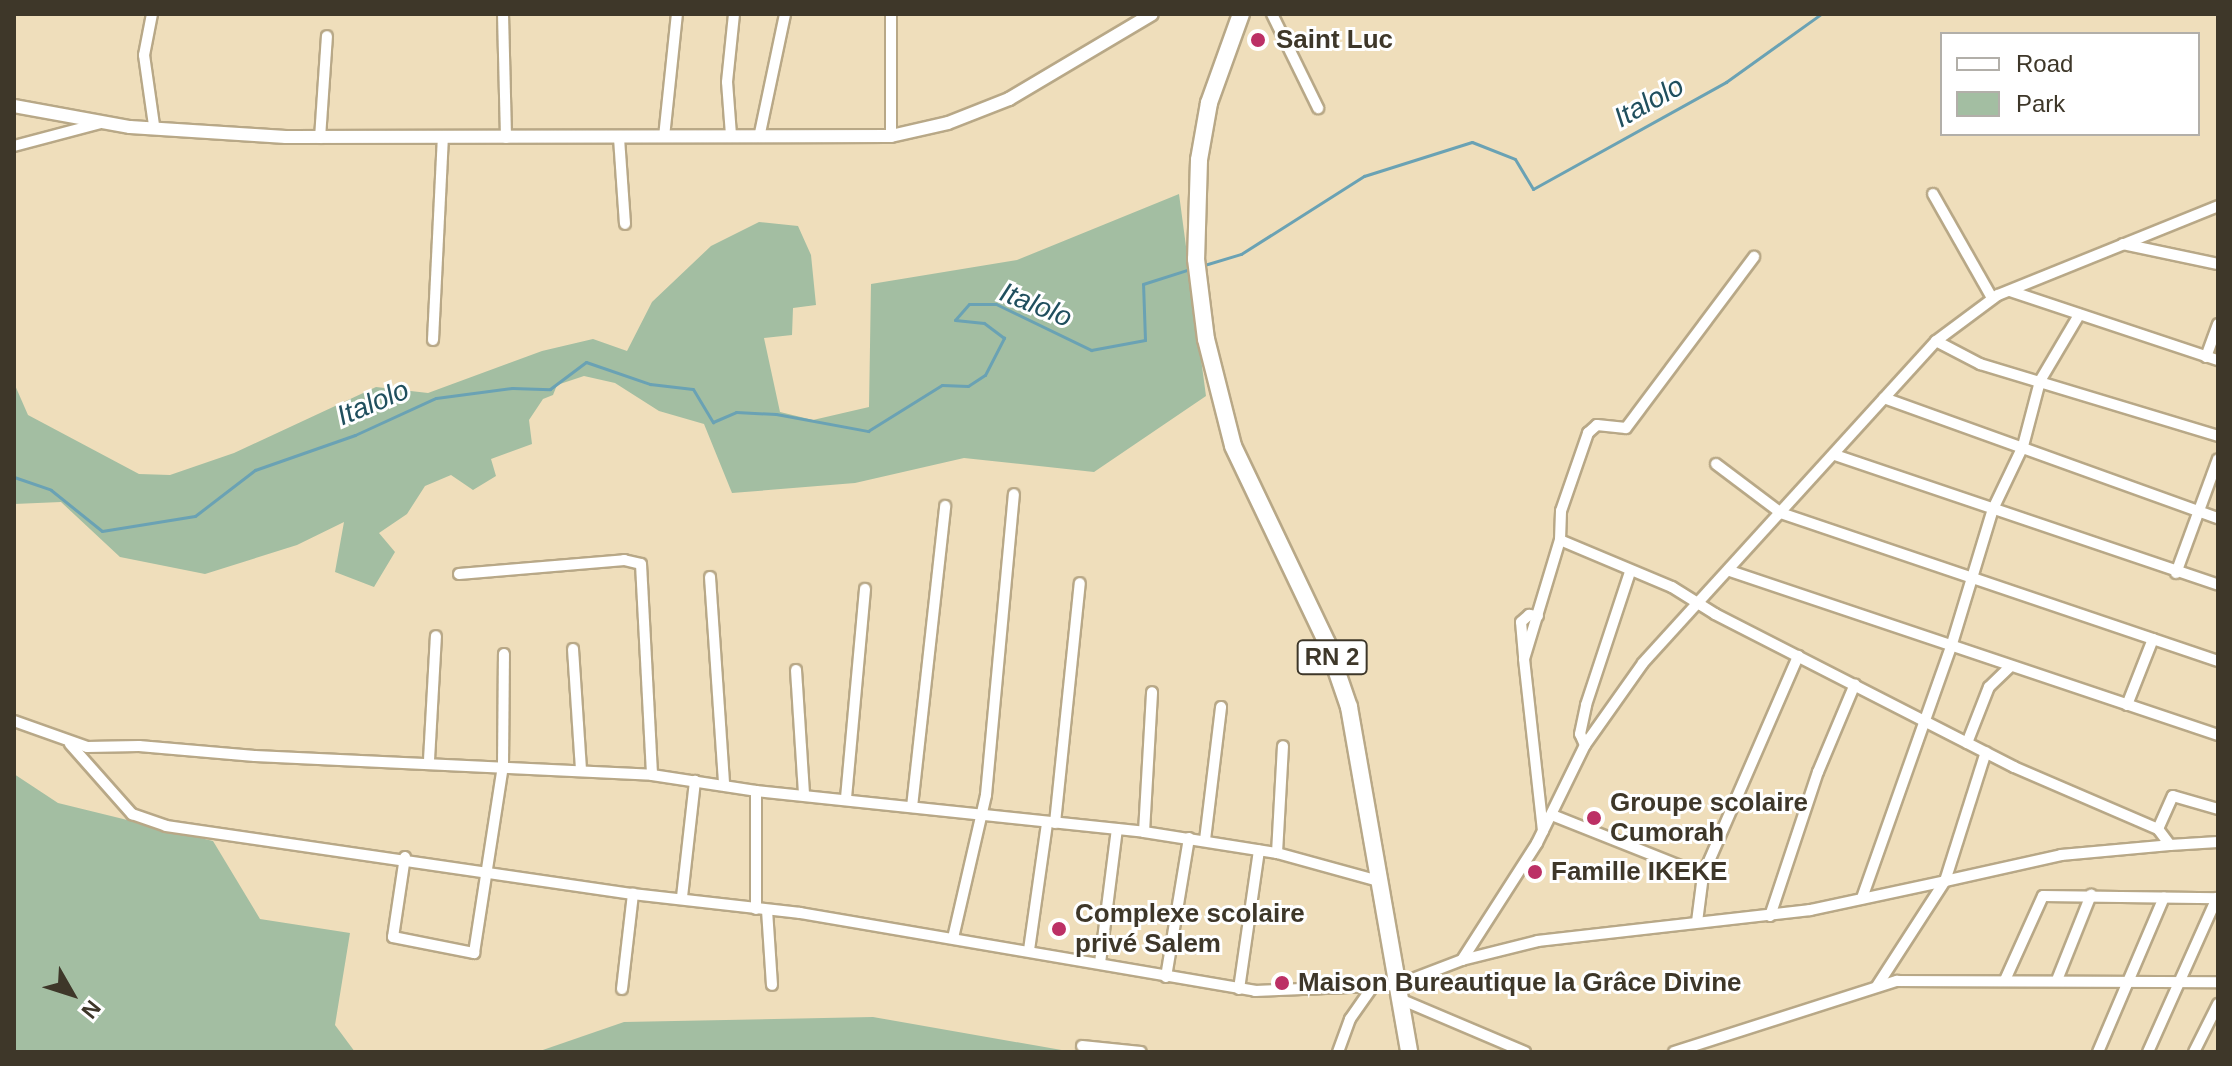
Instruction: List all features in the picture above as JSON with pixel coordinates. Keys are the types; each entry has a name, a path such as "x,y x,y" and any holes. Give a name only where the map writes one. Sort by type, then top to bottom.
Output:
{"highway":[{"name":"RN 2","path":"1241,14 1220,65 1202,137 1196,259 1212,373 1233,446 1327,643 1349,707 1409,1052"}],"street":[{"path":"152,14 144,55 154,125"},
{"path":"503,14 506,138"},
{"path":"664,137 677,14"},
{"path":"731,135 727,68 734,14"},
{"path":"760,133 785,14"},
{"path":"891,14 891,136"},
{"path":"14,106 104,123 320,138 619,138 760,133 891,136 948,123 1009,99 1152,14"},
{"path":"1272,14 1318,108"},
{"path":"320,138 327,36"},
{"path":"14,146 104,123"},
{"path":"433,340 443,138"},
{"path":"619,138 625,224"},
{"path":"1933,194 1992,298"},
{"path":"1462,960 1543,831 1585,745 1652,651 1730,571 1936,341 1992,298 2218,206"},
{"path":"2123,244 2218,264"},
{"path":"1543,831 1524,659 1560,540 1561,511 1591,428 1626,428 1754,257"},
{"path":"2010,291 2218,360"},
{"path":"1862,898 1922,719 1951,647 1993,509 2023,446 2040,381 2079,315"},
{"path":"2206,357 2218,324"},
{"path":"1936,341 1980,364 2218,436"},
{"path":"1884,398 2218,518"},
{"path":"1835,455 2218,585"},
{"path":"2176,573 2218,459"},
{"path":"1716,464 1781,513 1845,531 1971,579 2218,661"},
{"path":"953,938 982,815 1014,494"},
{"path":"912,807 945,506"},
{"path":"1560,540 1699,604 1967,743 2158,829 2170,845"},
{"path":"459,574 624,560 641,564 652,775"},
{"path":"1730,571 2218,735"},
{"path":"1585,745 1580,734 1586,705 1630,572"},
{"path":"710,577 724,784"},
{"path":"1029,950 1051,823 1080,583"},
{"path":"846,798 865,589"},
{"path":"429,760 436,636"},
{"path":"2127,705 2153,639"},
{"path":"573,649 581,770"},
{"path":"405,857 393,937 474,953 491,870 503,766 504,654"},
{"path":"1697,922 1703,875 1798,656"},
{"path":"1967,743 1989,687 2010,667"},
{"path":"796,670 804,794"},
{"path":"1770,916 1818,772 1855,684"},
{"path":"1144,832 1152,692"},
{"path":"1205,840 1221,707"},
{"path":"14,721 70,744 255,756 429,760 652,775 756,791 846,798 1144,832 1277,853 1379,881"},
{"path":"70,744 132,814 155,822 405,857 633,894 682,897 953,938 1239,989 1372,988 1399,992 1525,1052"},
{"path":"1277,853 1283,746"},
{"path":"1877,986 1945,881 1986,752"},
{"path":"682,897 695,781"},
{"path":"756,791 761,909 772,985"},
{"path":"2158,829 2173,796 2218,809"},
{"path":"1552,815 1703,875"},
{"path":"1100,963 1117,829"},
{"path":"1166,977 1189,838"},
{"path":"1399,992 1462,960 1538,941 1770,916 2061,855 2218,842"},
{"path":"1239,989 1259,850"},
{"path":"622,989 633,894"},
{"path":"2057,980 2091,895"},
{"path":"2005,980 2043,896 2218,898 2148,1052"},
{"path":"2098,1052 2131,981 2164,897"},
{"path":"1674,1052 1877,986 1911,980 2218,982"},
{"path":"1338,1052 1350,1019 1372,988"},
{"path":"2194,1052 2218,1004"},
{"path":"1082,1046 1141,1052"}],"green space":[{"path":"1179,194 1206,396 1094,472 964,458 855,483 732,493 704,424 659,411 615,383 584,376 557,385 553,395 543,399 529,420 532,444 491,459 496,476 473,490 451,475 425,486 407,514 379,533 395,552 374,587 335,572 344,522 297,545 205,574 120,557 61,502 14,504 14,383 28,415 139,474 170,475 234,453 376,387 428,393 542,351 593,339 627,351 652,302 711,246 759,222 798,226 811,255 816,305 793,308 792,335 764,338 780,412 813,420 869,407 871,284 1017,260"},
{"path":"14,774 58,803 213,841 260,919 350,933 335,1025 355,1052 14,1052"},
{"path":"873,1017 1073,1052 537,1052 624,1022"}],"waterway":[{"name":"Italolo","path":"1201,266 1241,254 1364,176 1472,142 1515,159 1533,189 1726,82 1821,14"},
{"name":"Italolo","path":"14,477 51,490 102,531 195,516 255,470 355,435 436,398 512,388 550,389 586,362 650,384 693,389 713,422 736,412 776,414 868,431 942,385 968,386 985,375 1004,338 984,323 955,320 969,304 996,304 1091,350 1145,340 1143,284 1190,269"}],"place":[{"name":"Saint Luc","path":"1258,40"},
{"name":"Groupe scolaire Cumorah","path":"1594,818"},
{"name":"Famille IKEKE","path":"1535,872"},
{"name":"Complexe scolaire privé Salem","path":"1059,929"},
{"name":"Maison Bureautique la Grâce Divine","path":"1282,983"}]}
